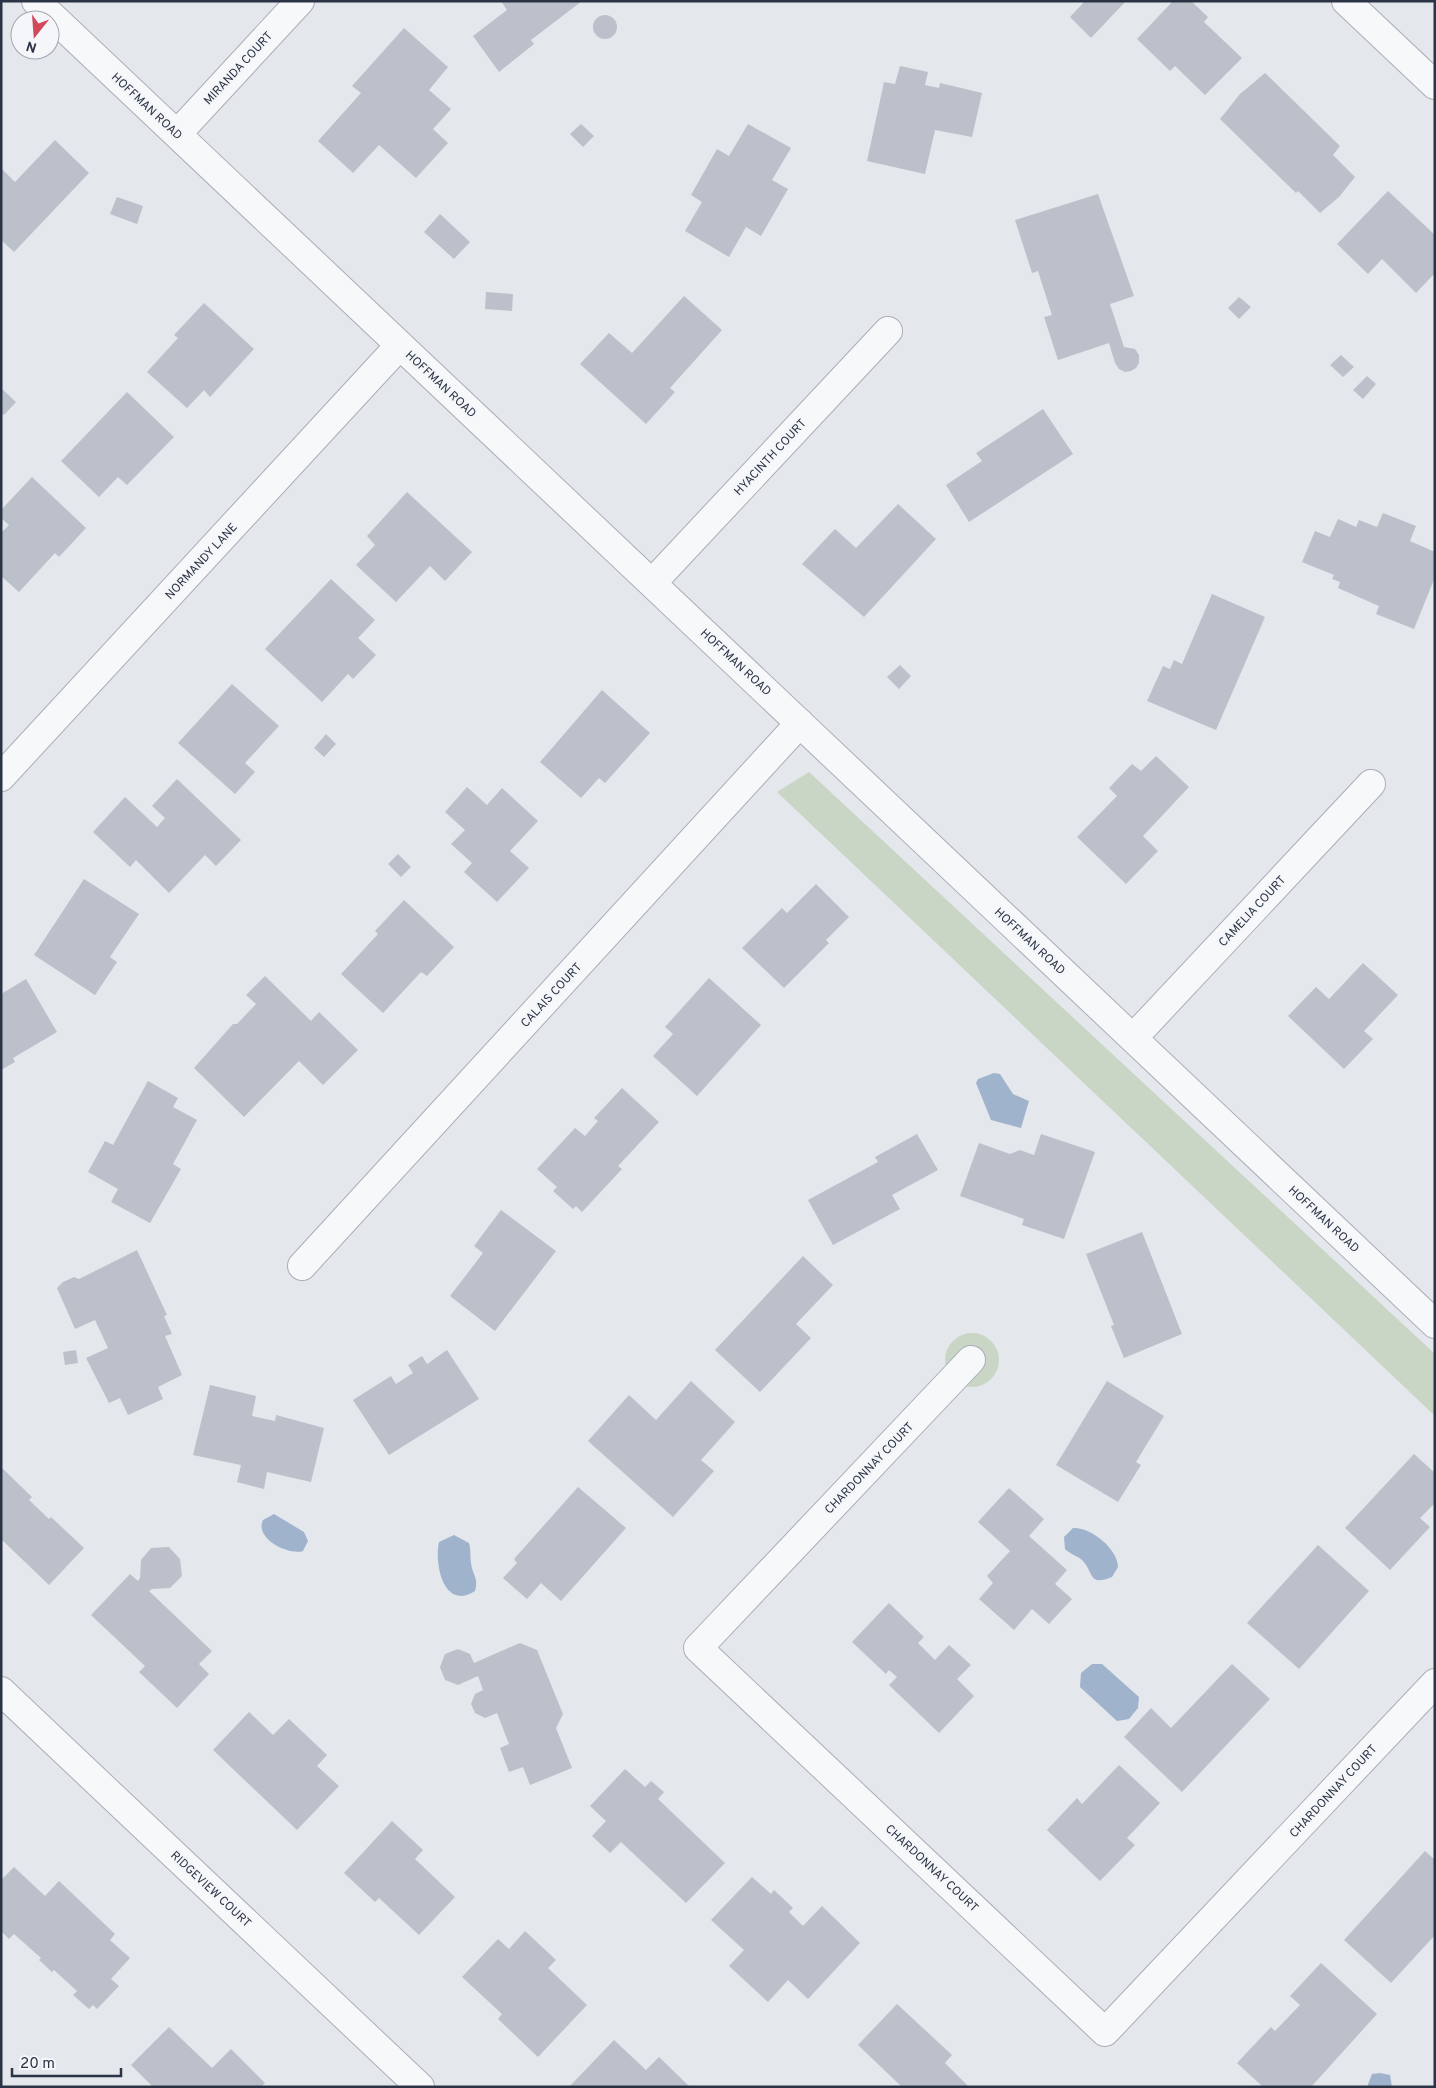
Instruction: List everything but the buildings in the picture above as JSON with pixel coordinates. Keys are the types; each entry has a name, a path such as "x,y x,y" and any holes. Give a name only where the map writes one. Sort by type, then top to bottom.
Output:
{"street":[{"name":"HOFFMAN ROAD","path":"36,1 1435,1324"},
{"name":"MIRANDA COURT","path":"177,134 300,1"},
{"path":"1346,1 1435,85"},
{"name":"HYACINTH COURT","path":"652,583 888,331"},
{"name":"NORMANDY LANE","path":"1,777 400,345"},
{"name":"CALAIS COURT","path":"302,1266 800,723"},
{"name":"CAMELIA COURT","path":"1133,1038 1371,784"},
{"name":"CHARDONNAY COURT","path":"972,1360 698,1648 1105,2032 1435,1683"},
{"name":"RIDGEVIEW COURT","path":"5,1700 420,2087"}],"green space":[{"path":"809,772 1435,1354 1435,1416 777,792"},
{"path":"967,1333 977,1333 987,1337 995,1345 999,1360 995,1375 987,1383 977,1387 967,1387 957,1383 949,1375 945,1365 945,1355 949,1345 957,1337"}],"water":[{"path":"994,1073 1000,1074 1013,1094 1029,1101 1021,1128 991,1120 976,1083 978,1079"},
{"path":"274,1514 304,1532 308,1541 303,1551 289,1551 281,1548 263,1533 263,1520"},
{"path":"1073,1528 1088,1531 1109,1546 1117,1560 1118,1567 1112,1577 1104,1580 1095,1579 1082,1560 1065,1549 1064,1537"},
{"path":"454,1535 469,1543 472,1567 476,1579 475,1591 464,1596 456,1595 443,1583 438,1562 439,1542"},
{"path":"1092,1664 1102,1664 1139,1697 1138,1708 1129,1719 1117,1721 1080,1687 1081,1673"},
{"path":"1372,2074 1390,2075 1392,2087 1367,2087"}]}
